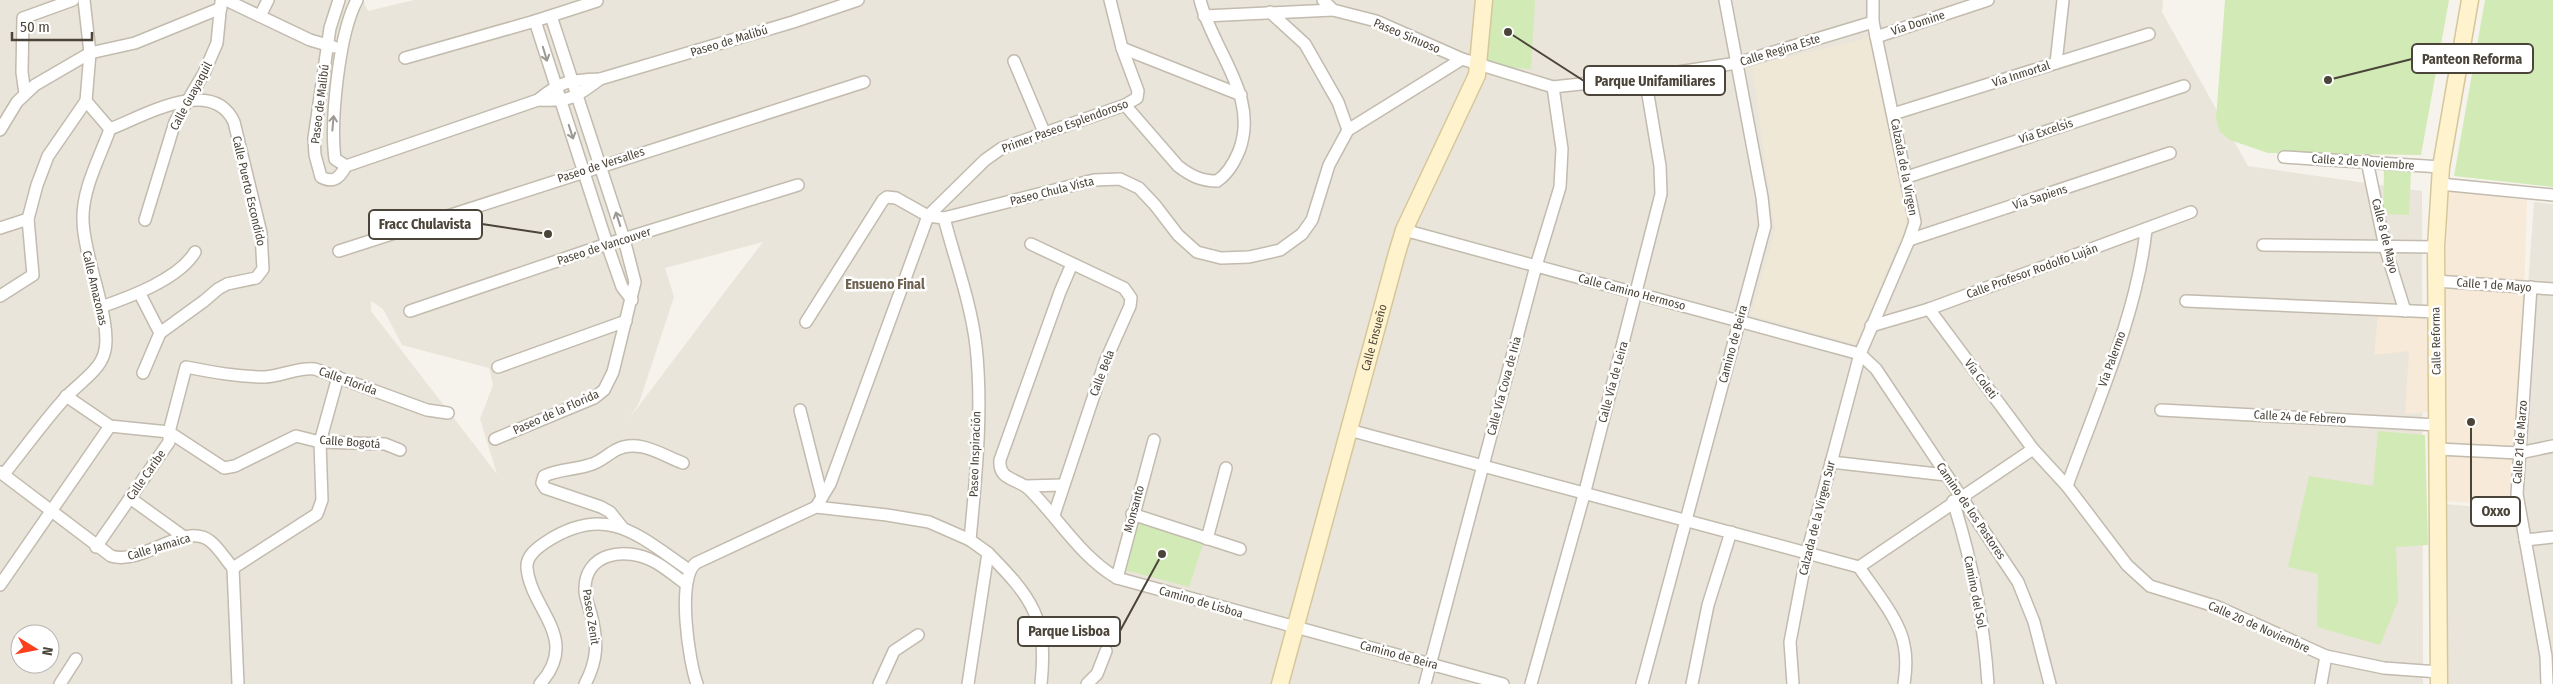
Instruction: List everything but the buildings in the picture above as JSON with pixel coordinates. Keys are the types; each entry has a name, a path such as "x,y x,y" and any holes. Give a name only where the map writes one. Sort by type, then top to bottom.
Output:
{"street":[{"path":"25,94 22,72 23,18 73,0"},
{"path":"0,296 33,275 28,219 48,156 86,101 90,53 84,0"},
{"path":"260,16 268,0"},
{"name":"Paseo de Malibú","path":"339,0 332,17 314,138 318,167 322,177 328,180 334,180 341,175 346,166 538,100 555,86 572,80 600,79 793,22 858,0"},
{"name":"Paseo de Malibú","path":"335,159 333,125 342,48 346,26 356,0"},
{"name":"Primer Paseo Esplendoroso","path":"816,507 830,484 936,217 985,160 1002,148 1134,101 1138,91 1122,48 1110,0"},
{"path":"1124,105 1178,166 1199,179 1217,181 1231,168 1242,142 1245,116 1242,95 1204,16 1200,0"},
{"path":"1324,0 1334,10"},
{"name":"Calle Ensueño","path":"1280,684 1404,230 1471,90 1480,65 1484,0"},
{"name":"Camino de Beira","path":"1642,684 1763,238 1765,213 1725,0"},
{"name":"Calzada de la Virgen","path":"1860,354 1909,240 1915,215 1873,22 1873,0"},
{"name":"Vía Domine","path":"1876,37 1988,0"},
{"path":"2056,63 2063,0"},
{"name":"Calle Reforma","path":"2439,678 2436,247 2441,167 2470,0"},
{"path":"405,58 552,16 597,1"},
{"path":"0,130 17,102 35,85 90,53 135,43 223,3 260,16 310,40 327,46 342,48"},
{"name":"Calle Guayaquil","path":"145,220 169,137 187,99 204,74 217,43 223,3"},
{"name":"Paseo Sinuoso","path":"1204,16 1334,10 1376,21 1480,65"},
{"path":"1270,12 1305,44 1338,102 1348,130"},
{"name":"Paseo de la Florida","path":"495,439 594,398 604,390 613,372 635,282 601,165 552,16"},
{"path":"535,21 607,244 622,287 632,300"},
{"name":"Calle Regina Este","path":"1480,65 1553,87 1645,77 1737,63 1873,22"},
{"name":"Vía Inmortal","path":"1893,114 2149,34"},
{"path":"1122,48 1242,95"},
{"name":"Paseo Chula Vista","path":"936,217 1094,180 1120,179 1140,188 1178,235 1197,252 1221,258 1267,254 1280,250 1291,243 1302,234 1312,220 1329,165 1348,130 1462,59"},
{"path":"1014,61 1044,132"},
{"name":"Calle Vía de Leira","path":"1531,684 1584,495 1661,194 1660,166 1645,77"},
{"name":"Paseo de Malibú","path":"538,100 561,102 579,95 600,79"},
{"name":"Paseo de Versalles","path":"339,251 601,165 864,82"},
{"name":"Vía Excelsis","path":"1907,177 2184,86"},
{"name":"Calle Vía Cova de Iria","path":"1425,684 1536,266 1560,187 1562,168 1553,87"},
{"path":"86,101 110,129 187,99"},
{"name":"Calle Puerto Escondido","path":"143,373 160,333 218,289 227,284 256,278 263,269 261,233 234,122 222,106 204,100 187,99"},
{"name":"Calle Amazonas","path":"2,473 66,396 100,363 104,355 106,337 101,307 87,255 83,219 88,189 110,129"},
{"name":"Vía Sapiens","path":"1909,240 2170,153"},
{"name":"Calle 2 de Noviembre","path":"2284,157 2441,167"},
{"path":"318,167 324,160 335,159 346,166"},
{"name":"Calle 8 de Mayo","path":"2368,161 2385,247 2405,311"},
{"name":"Paseo de Vancouver","path":"410,310 607,244 798,184"},
{"path":"2440,184 2553,195"},
{"path":"806,322 882,200 896,198 936,217"},
{"name":"Calle Profesor Rodolfo Luján","path":"1871,326 1929,309 2192,212"},
{"name":"Paseo Inspiración","path":"936,217 970,317 976,347 977,434 970,540"},
{"path":"0,228 28,219"},
{"name":"Calle Camino Hermoso","path":"1404,230 1860,354"},
{"name":"Vía Palermo","path":"2067,486 2131,306 2143,263 2146,230"},
{"name":"Calle Bela","path":"1031,244 1124,288 1131,298 1130,306 1105,362 1054,515"},
{"path":"2263,244 2436,247"},
{"path":"101,307 140,294 189,261 195,252"},
{"name":"Camino de Lisboa","path":"1072,264 1060,292 1000,460 1001,471 1005,476 1026,486 1054,515 1083,552 1102,569 1117,578 1295,628"},
{"name":"Calle 1 de Mayo","path":"2436,282 2553,289"},
{"name":"Calle 21 de Marzo","path":"2531,287 2517,494 2549,656 2547,684"},
{"path":"140,294 160,333"},
{"path":"2186,301 2436,312"},
{"name":"Vía Coleti","path":"1929,309 2033,449 2067,486"},
{"path":"498,368 626,321"},
{"name":"Calzada de la Virgen Sur","path":"1793,684 1790,642 1807,553 1860,354"},
{"name":"Camino de los Pastores","path":"1860,354 1876,369 1946,475 1956,499 2018,582 2034,622 2050,684"},
{"name":"Calle Florida","path":"186,367 226,374 264,377 280,376 306,368 338,377 427,410 448,413"},
{"name":"Calle Caribe","path":"96,547 163,452 168,442 186,367"},
{"path":"238,684 233,568 317,514 322,500 320,442 338,377"},
{"path":"66,396 110,426 169,432"},
{"path":"800,410 822,497"},
{"name":"Calle 24 de Febrero","path":"2162,410 2438,425"},
{"path":"0,585 110,426"},
{"path":"1349,430 1584,495 1859,567 1887,610 1904,643 1906,662 1904,684"},
{"name":"Calle Bogotá","path":"169,432 218,466 229,468 296,436 320,442 385,444 400,450"},
{"name":"Monsanto","path":"1117,578 1132,514 1154,440"},
{"path":"683,463 642,446 630,444 591,465 553,472 544,476 542,483 545,488 601,507 610,512 622,527 690,570"},
{"path":"2438,449 2519,453 2553,446"},
{"path":"1859,567 1956,499 2033,449"},
{"path":"1832,462 1946,475"},
{"path":"1207,539 1226,468"},
{"name":"Calle Jamaica","path":"2,473 96,547 111,556 125,558 184,537 198,535 211,542 233,568"},
{"path":"1026,486 1063,485"},
{"name":"Calle 20 de Noviembre","path":"2067,486 2127,565 2142,580 2176,595 2218,607 2326,656 2439,678"},
{"path":"130,498 184,537"},
{"name":"Camino del Sol","path":"1956,499 1977,592 1988,684"},
{"path":"697,684 690,648 686,584 690,570 696,563 816,507 888,515 929,522 970,540 988,553 1019,584 1032,603 1042,640 1041,684"},
{"path":"1132,514 1240,549"},
{"path":"540,684 547,676 556,648 551,622 529,577 526,566 529,557 536,549 553,538 588,523 622,527"},
{"path":"1692,684 1708,605 1731,532"},
{"path":"2525,540 2553,537"},
{"path":"968,684 988,553"},
{"name":"Paseo Zenit","path":"585,684 597,651 594,627 585,593 586,578 596,562 610,554 631,554 655,562 686,584"},
{"name":"Camino de Beira","path":"1295,628 1431,663 1503,684"},
{"path":"879,684 894,651 918,635"},
{"path":"1087,684 1097,674 1106,651"},
{"path":"2322,684 2326,656"},
{"path":"65,682 76,660"}],"shaded area":[{"path":"0,0 363,0 368,11 414,0 2163,0 2162,12 2248,166 2422,191 2423,684 0,684","holes":["763,242 629,419 639,403 674,297 665,268","371,301 383,309 402,345 489,368 493,385 480,419 497,474 371,311"]},
{"path":"1869,38 1908,221 1856,344 1751,315 1775,231 1752,66"},
{"path":"2448,191 2527,200 2524,295 2509,506 2445,501 2430,412 2405,414 2409,351 2374,355 2378,315 2444,311"},
{"path":"2534,202 2553,204 2553,684 2447,684 2445,504 2512,510"}],"green space":[{"path":"1485,0 1535,0 1531,69 1480,65"},
{"path":"2225,0 2449,0 2421,155 2268,153 2230,140 2220,132 2216,119"},
{"path":"2485,0 2553,0 2553,187 2454,176"},
{"path":"2384,170 2411,171 2409,215 2383,214"},
{"path":"2378,431 2425,435 2428,545 2396,547 2398,601 2380,645 2317,627 2318,574 2288,567 2309,476 2373,486"},
{"path":"1134,518 1205,538 1189,587 1121,569"}],"place":[{"name":"Parque Unifamiliares","path":"1508,32"},
{"name":"Panteon Reforma","path":"2328,80"},
{"name":"Fracc Chulavista","path":"548,234"},
{"name":"Oxxo","path":"2471,422"},
{"name":"Parque Lisboa","path":"1162,554"}],"district":[{"name":"Ensueno Final","path":"885,284"}]}
